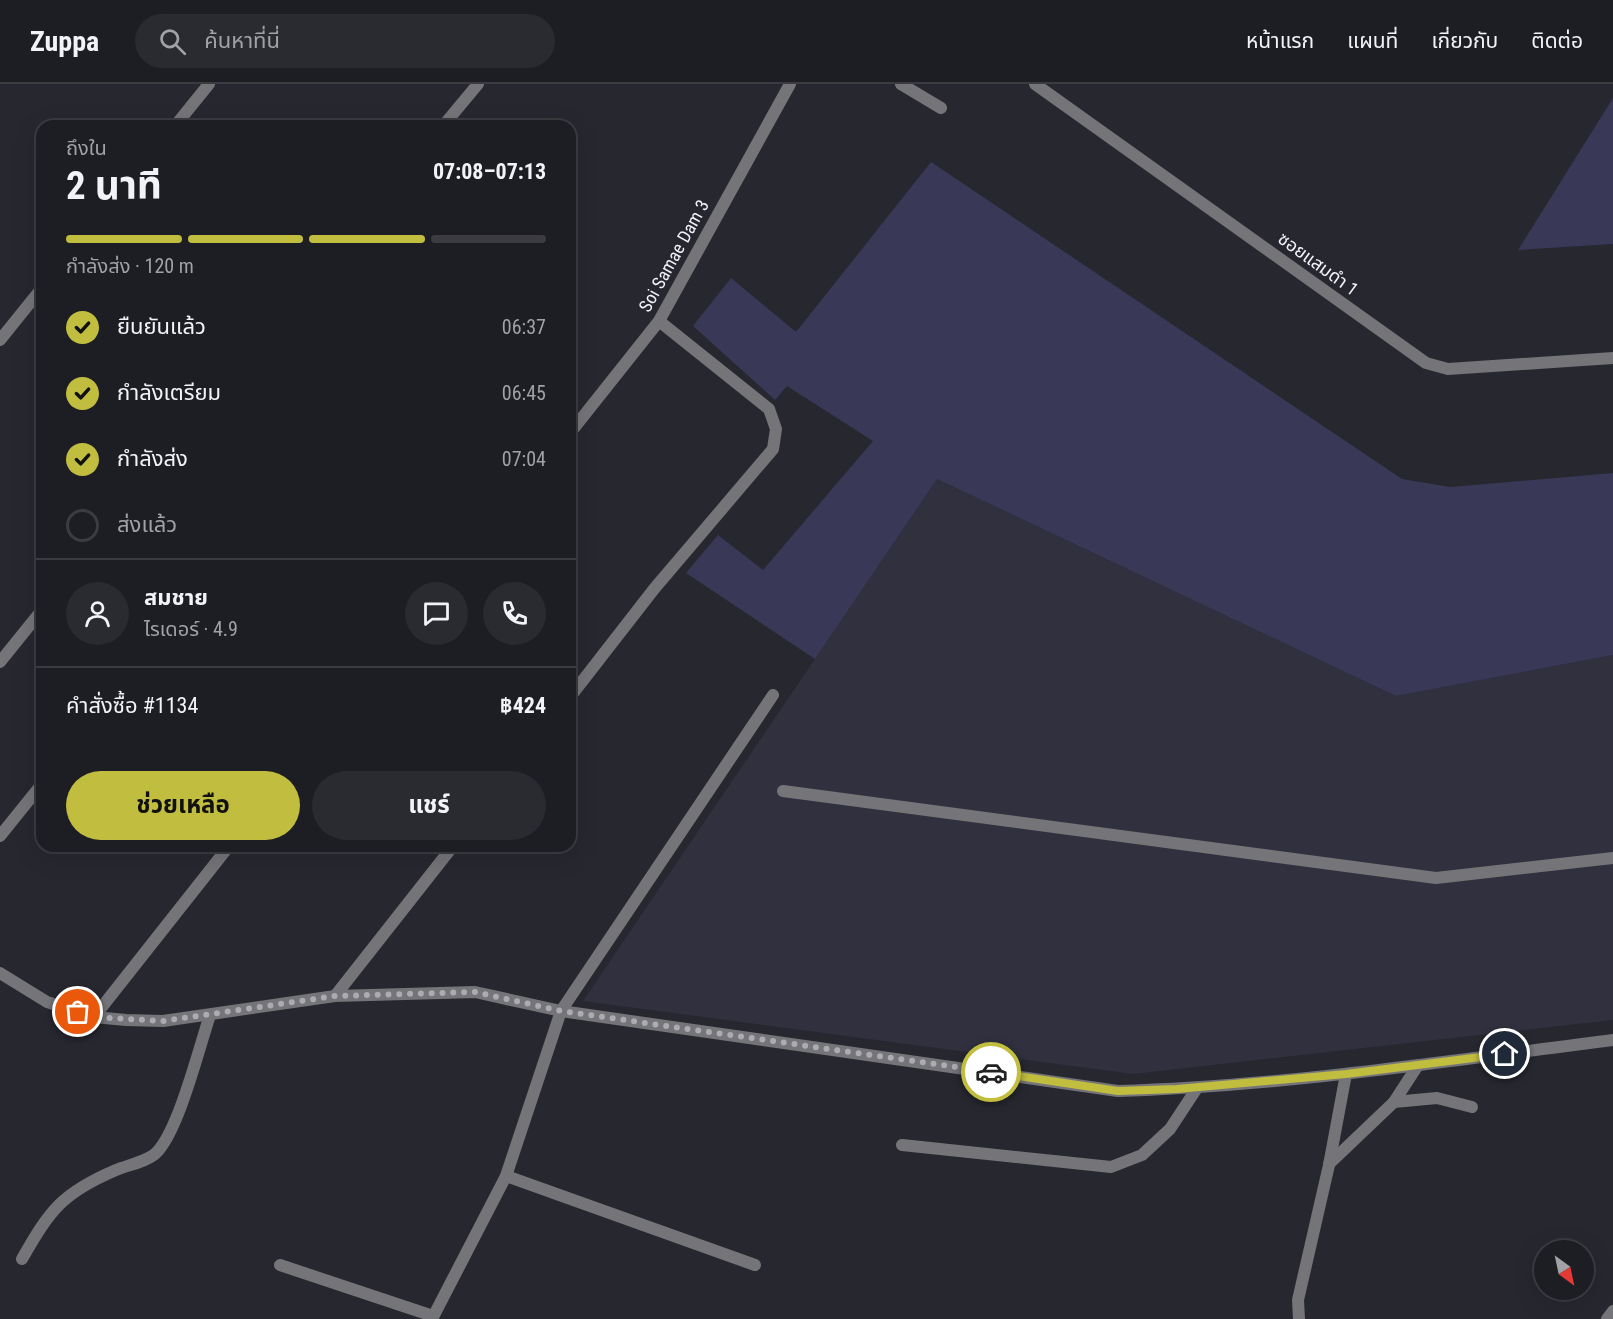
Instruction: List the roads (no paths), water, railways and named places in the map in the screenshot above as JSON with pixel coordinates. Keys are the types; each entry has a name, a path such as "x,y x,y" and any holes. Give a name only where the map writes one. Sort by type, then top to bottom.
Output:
{"street":[{"path":"180,120 209,84"},
{"path":"449,120 478,84"},
{"name":"Soi Samae Dam 3","path":"576,426 660,321 790,84"},
{"path":"901,84 941,108"},
{"name":"ซอยแสมดำ 1","path":"1035,84 1426,363 1448,369 1613,358"},
{"path":"0,340 36,295"},
{"path":"576,689 654,589 773,449 776,429 769,409 660,321"},
{"path":"0,662 36,617"},
{"path":"280,1265 433,1318 506,1176 561,1011 773,695"},
{"path":"0,836 36,791"},
{"path":"783,791 1436,878 1613,858"},
{"path":"94,1017 224,852"},
{"path":"335,996 448,852"},
{"path":"0,973 47,1002 94,1017 163,1021 335,996 475,992 561,1011 1118,1091 1197,1088 1346,1074 1613,1040"},
{"path":"22,1259 45,1219 65,1198 88,1182 157,1153 172,1129 210,1015"},
{"path":"1329,1165 1394,1102 1418,1065"},
{"path":"1299,1319 1298,1300 1329,1165 1346,1074"},
{"path":"902,1145 1111,1167 1142,1155 1170,1129 1197,1088"},
{"path":"1394,1102 1437,1098 1472,1107"},
{"path":"506,1176 755,1265"},
{"path":"1607,1319 1613,1311"}]}
